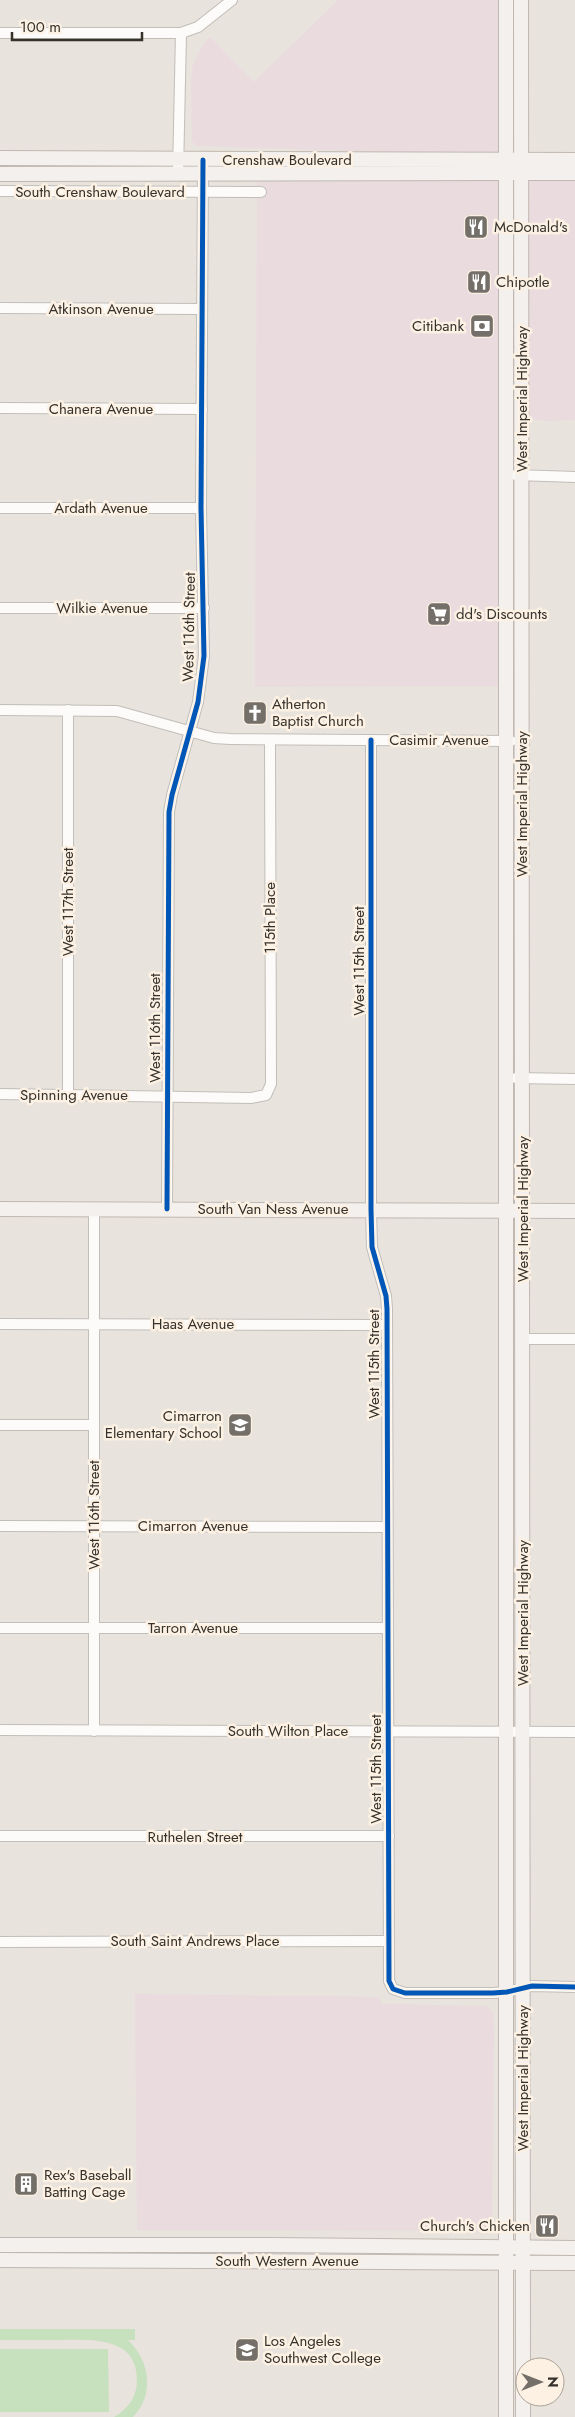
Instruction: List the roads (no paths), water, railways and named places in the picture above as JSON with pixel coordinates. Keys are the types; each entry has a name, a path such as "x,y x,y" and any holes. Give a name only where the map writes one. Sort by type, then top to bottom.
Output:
{"main road":[{"name":"West Imperial Highway","path":"506,0 506,2417"},
{"path":"514,0 516,39 521,51"},
{"name":"West Imperial Highway","path":"521,0 523,2417"},
{"name":"Crenshaw Boulevard","path":"0,158 178,167"},
{"name":"Crenshaw Boulevard","path":"0,174 178,167 506,167 575,160"},
{"name":"Crenshaw Boulevard","path":"522,166 575,173"},
{"name":"South Van Ness Avenue","path":"0,1209 506,1209 575,1211"},
{"name":"South Western Avenue","path":"0,2245 575,2248"},
{"name":"South Western Avenue","path":"0,2260 575,2263"}],"street":[{"path":"0,33 181,34 198,27 232,0"},
{"path":"178,167 181,34"},
{"name":"West 116th Street","path":"167,1209 169,812 202,678 204,608 201,508 203,167"},
{"name":"South Crenshaw Boulevard","path":"0,191 261,192"},
{"name":"Atkinson Avenue","path":"0,308 202,309"},
{"name":"Chanera Avenue","path":"0,408 202,410"},
{"path":"506,475 575,477"},
{"name":"Ardath Avenue","path":"0,508 201,508"},
{"name":"Wilkie Avenue","path":"0,608 204,608"},
{"name":"Casimir Avenue","path":"0,710 117,711 214,738 270,740 522,740"},
{"name":"West 117th Street","path":"68,710 68,1094"},
{"name":"115th Place","path":"266,1095 271,1084 270,740"},
{"name":"West 115th Street","path":"371,740 372,1247 386,1296 387,1325 386,1527 389,1732 389,1981 393,1989 405,1993 507,1992"},
{"path":"506,1078 575,1080"},
{"name":"Spinning Avenue","path":"0,1094 259,1098 266,1095"},
{"name":"West 116th Street","path":"94,1209 94,1731"},
{"name":"Haas Avenue","path":"0,1324 387,1325"},
{"path":"522,1339 575,1339"},
{"path":"0,1425 94,1425"},
{"name":"Cimarron Avenue","path":"0,1526 386,1527"},
{"name":"Tarron Avenue","path":"0,1628 387,1628"},
{"name":"South Wilton Place","path":"0,1730 575,1732"},
{"name":"Ruthelen Street","path":"0,1836 389,1836"},
{"name":"South Saint Andrews Place","path":"0,1942 389,1941"},
{"path":"507,1992 524,1987 575,1987"}],"place":[{"name":"McDonald's","path":"476,227"},
{"name":"Chipotle","path":"479,282"},
{"name":"Citibank","path":"482,326"},
{"name":"dd's Discounts","path":"439,614"},
{"name":"Atherton Baptist Church","path":"255,713"},
{"name":"Cimarron Elementary School","path":"240,1425"},
{"name":"Rex's Baseball Batting Cage","path":"26,2184"},
{"name":"Church's Chicken","path":"547,2226"},
{"name":"Los Angeles Southwest College","path":"247,2350"}]}
